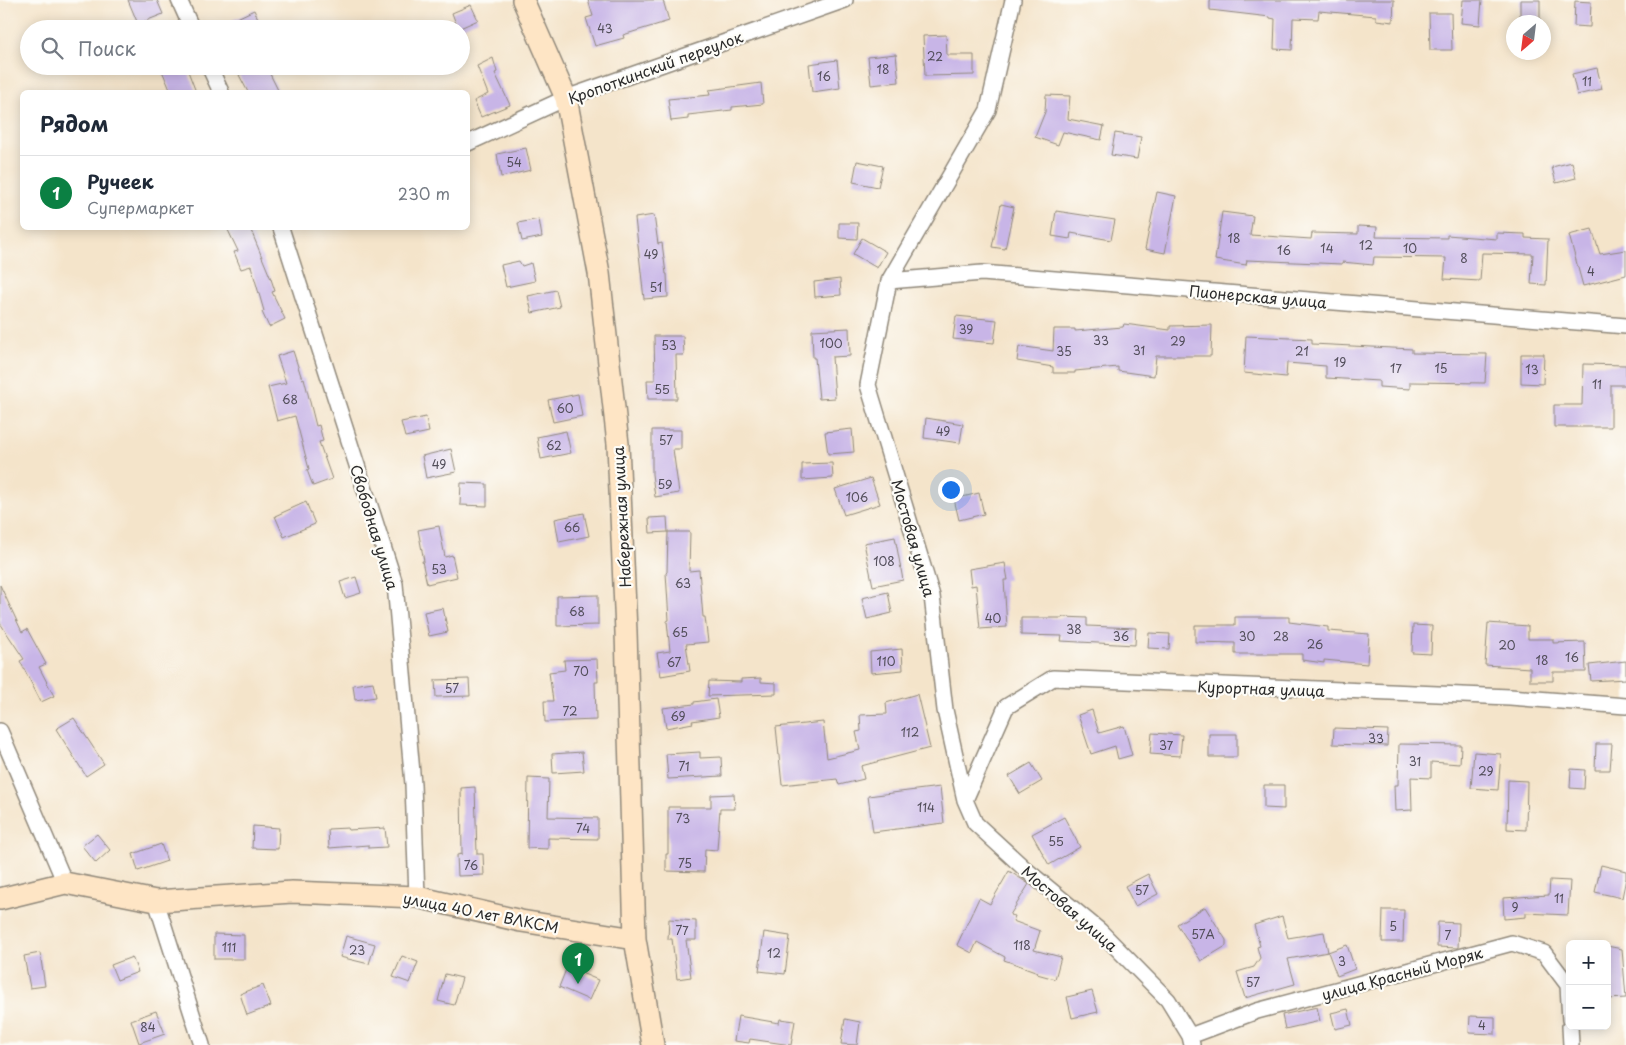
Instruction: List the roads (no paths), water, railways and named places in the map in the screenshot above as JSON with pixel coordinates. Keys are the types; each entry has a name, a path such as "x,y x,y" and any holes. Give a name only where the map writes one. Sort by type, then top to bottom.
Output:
{"street":[{"path":"179,0 188,20"},
{"name":"Набережная улица","path":"523,0 566,98 599,273 618,444 626,632 635,939 653,1045"},
{"name":"Кропоткинский переулок","path":"470,142 566,98 845,0"},
{"name":"Мостовая улица","path":"1013,0 988,110 889,281 868,385 932,596 945,710 965,800 974,824 1100,931 1168,1000 1191,1040"},
{"path":"213,75 219,90"},
{"name":"Свободная улица","path":"282,230 394,584 412,784 417,897"},
{"name":"Пионерская улица","path":"889,281 982,273 1626,326"},
{"name":"Курортная улица","path":"965,800 1006,707 1053,678 1510,697 1626,706"},
{"path":"0,731 65,883"},
{"name":"улица 40 лет ВЛКСМ","path":"0,899 65,883 156,901 292,892 417,897 521,921 635,939"},
{"path":"156,901 202,1045"},
{"name":"улица Красный Моряк","path":"1191,1040 1257,1011 1512,943 1544,953 1568,985"},
{"path":"1570,1030 1571,1045"}],"place":[{"name":"Ручеек","path":"578,984"}]}
